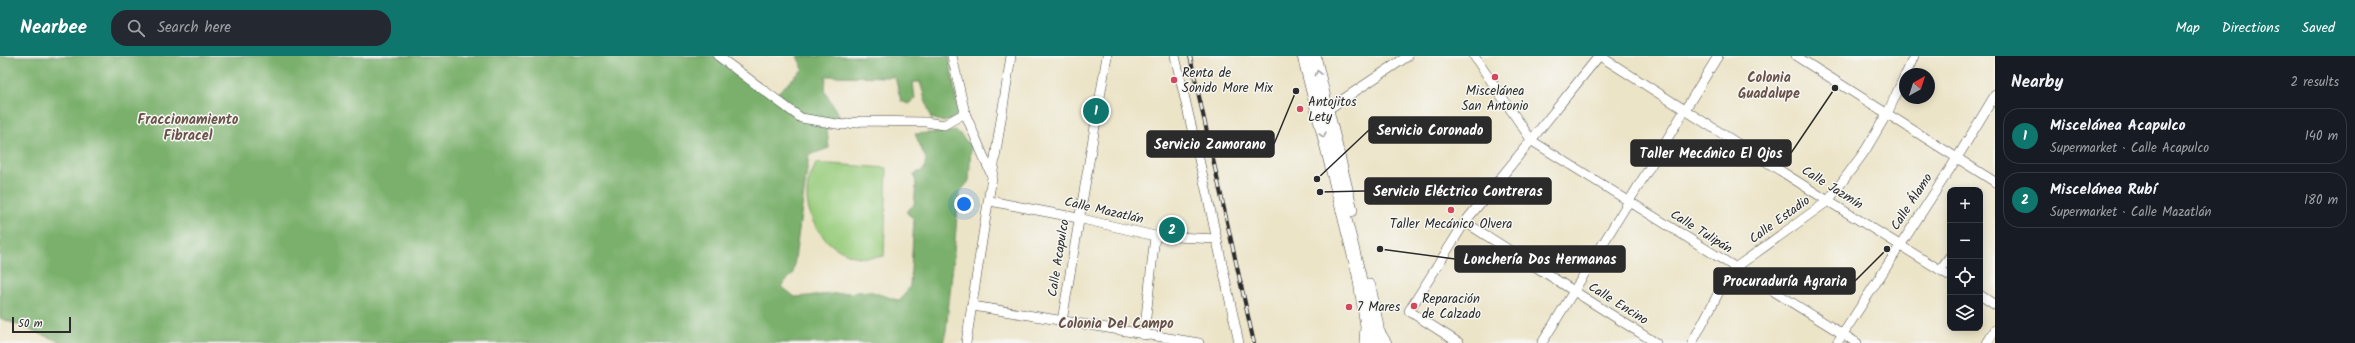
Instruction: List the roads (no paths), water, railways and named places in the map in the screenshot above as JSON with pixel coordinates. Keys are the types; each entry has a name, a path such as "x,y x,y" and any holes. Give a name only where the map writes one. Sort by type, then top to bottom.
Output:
{"main road":[{"path":"1304,56 1322,111 1365,266 1377,327 1376,343"},
{"path":"1314,56 1322,111 1359,275 1367,326 1366,343"}],"street":[{"path":"718,56 801,118 818,122 843,125 862,121 926,122 944,125 965,113"},
{"path":"952,56 965,113 992,174"},
{"path":"966,343 990,201 992,174 1011,56"},
{"name":"Calle Acapulco","path":"1062,321 1078,218 1107,56"},
{"path":"1175,56 1239,343"},
{"path":"1322,111 1408,56"},
{"path":"1474,56 1532,140"},
{"path":"1459,343 1409,311 1465,222 1600,56"},
{"name":"Calle Jazmín","path":"1600,56 1828,201 1947,274"},
{"path":"1542,343 1573,290 1629,202 1684,109 1718,56"},
{"path":"1796,56 1888,112 1995,182"},
{"name":"Calle Estadio","path":"1908,68 1914,56"},
{"name":"Calle Estadio","path":"1692,343 1719,292 1735,268 1828,201 1865,151 1888,112 1899,88"},
{"name":"Calle Álamo","path":"1837,343 1957,158 1995,95"},
{"name":"Calle Tulipán","path":"1532,140 1857,343"},
{"name":"Calle Mazatlán","path":"990,201 1078,218 1155,236 1217,239"},
{"name":"Calle Encino","path":"1465,222 1656,343"},
{"path":"1144,335 1155,236"},
{"path":"1940,270 1948,259"},
{"path":"1983,297 1995,305"},
{"path":"973,306 1200,343"},
{"path":"1377,327 1387,343"},
{"path":"1987,343 1995,330"}],"railway":[{"path":"1190,56 1254,343"}],"place":[{"name":"Miscelánea San Antonio","path":"1495,77"},
{"name":"Renta de Sonido More Mix","path":"1174,80"},
{"name":"Taller Mecánico El Ojos","path":"1835,88"},
{"name":"Servicio Zamorano","path":"1296,91"},
{"name":"Antojitos Lety","path":"1300,109"},
{"name":"Miscelánea Acapulco","path":"1096,111"},
{"name":"Servicio Coronado","path":"1317,179"},
{"name":"Servicio Eléctrico Contreras","path":"1320,192"},
{"name":"Taller Mecánico Olvera","path":"1451,210"},
{"name":"Miscelánea Rubí","path":"1172,230"},
{"name":"Lonchería Dos Hermanas","path":"1380,249"},
{"name":"Procuraduría Agraria","path":"1887,249"},
{"name":"Reparación de Calzado","path":"1414,306"},
{"name":"7 Mares","path":"1349,307"}],"district":[{"name":"Colonia Guadalupe","path":"1769,86"},
{"name":"Fraccionamiento Fibracel","path":"188,128"},
{"name":"Colonia Del Campo","path":"1116,324"}]}
